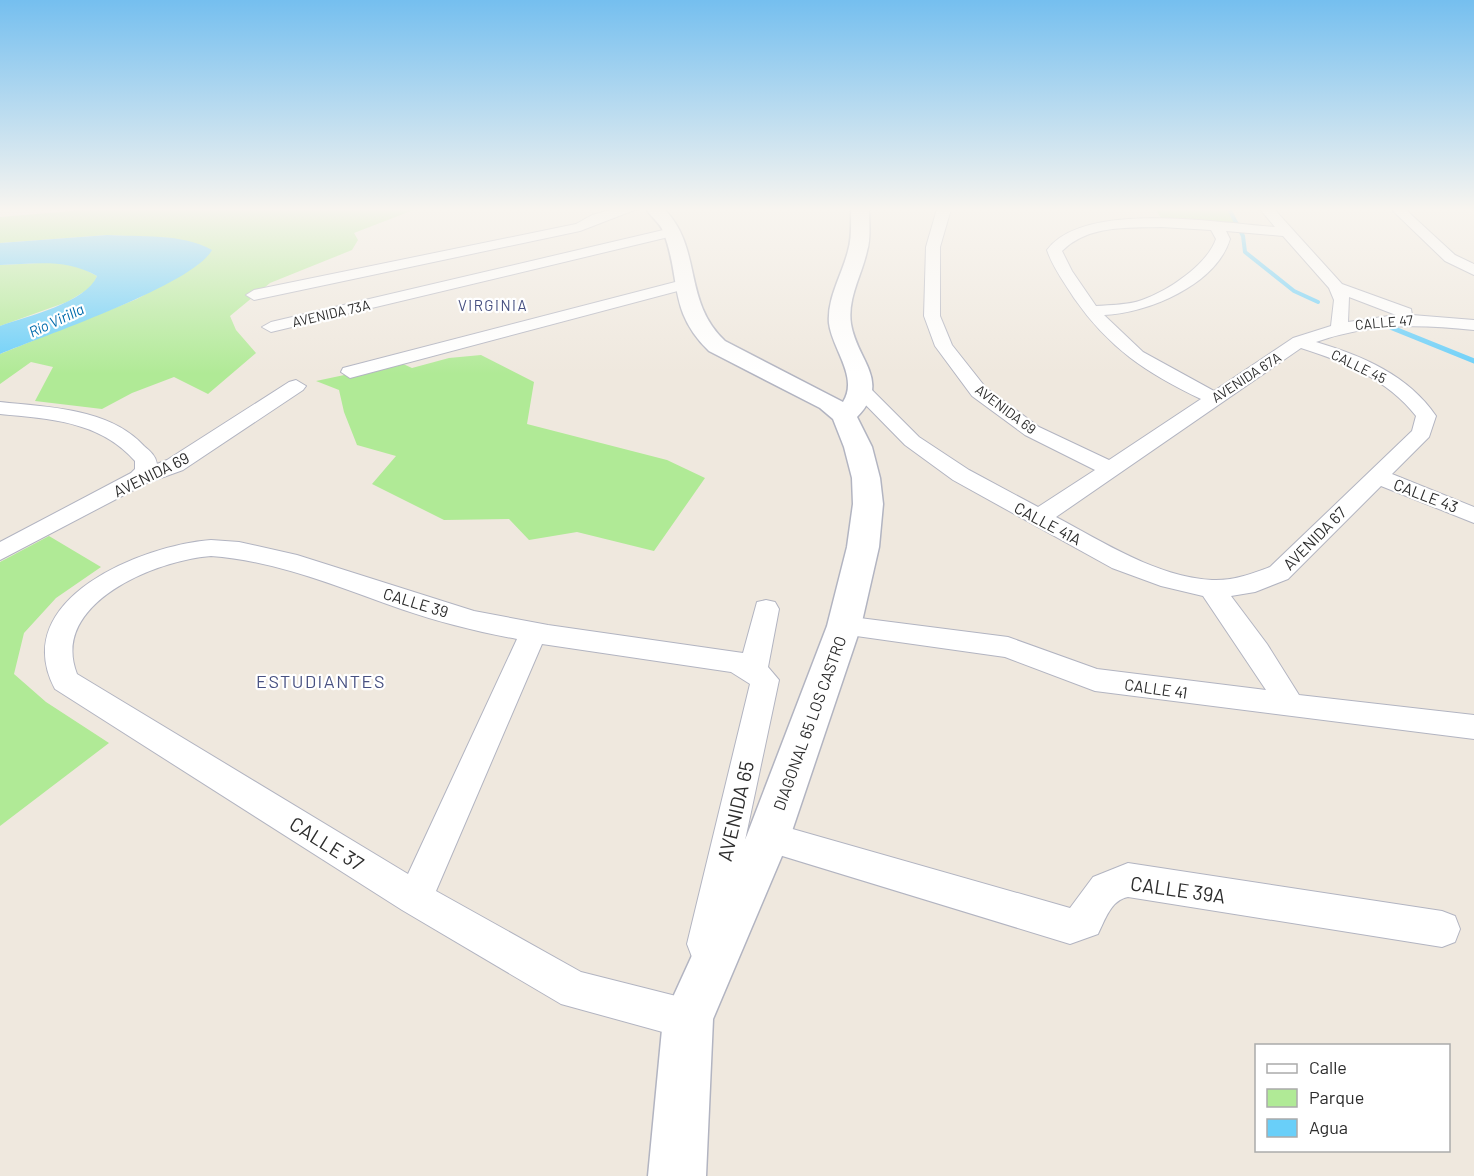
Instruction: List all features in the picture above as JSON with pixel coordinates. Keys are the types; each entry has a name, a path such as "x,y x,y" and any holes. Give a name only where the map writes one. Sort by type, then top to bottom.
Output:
{"main road":[{"path":"679,264 690,310 702,335 717,346 829,403 844,416 858,403 862,391 862,382 843,337 840,321 854,264"},
{"name":"DIAGONAL 65 LOS CASTRO","path":"677,1176 688,1019 768,837 844,626 863,547 868,504 866,478 858,447 844,416"}],"street":[{"path":"254,295 403,264"},
{"name":"AVENIDA 73A","path":"270,327 537,264"},
{"name":"AVENIDA 69","path":"933,264 932,316 944,346 979,392 1032,430 1111,469"},
{"path":"1060,264 1091,312 1123,348 1173,379 1214,398"},
{"path":"1091,312 1141,306 1168,296 1207,264"},
{"path":"1315,264 1336,287 1342,300 1339,327"},
{"path":"350,372 683,285"},
{"name":"CALLE 47","path":"1336,287 1392,310 1429,319 1474,325"},
{"name":"CALLE 47","path":"1339,327 1365,321 1429,319"},
{"name":"AVENIDA 67A","path":"1038,518 1299,342 1339,327"},
{"name":"CALLE 45","path":"1299,342 1344,356 1374,371 1414,399"},
{"name":"AVENIDA 69","path":"0,552 139,478 175,465 296,386"},
{"name":"CALLE 41A","path":"862,391 912,441 961,475 1120,562 1170,580 1212,589"},
{"name":"AVENIDA 67","path":"1212,589 1246,586 1279,573 1422,433 1426,416 1414,399"},
{"path":"0,408 75,418 117,431 135,444 146,460 146,470 139,478"},
{"name":"CALLE 41A","path":"844,416 870,417 899,427"},
{"name":"CALLE 43","path":"1377,476 1474,516"},
{"name":"CALLE 39","path":"89,595 117,576 162,555 209,548 255,552 440,611 534,631 737,662 753,671"},
{"path":"1212,589 1257,651 1291,706"},
{"name":"CALLE 37","path":"89,595 67,618 56,653 65,681 415,898 575,990 688,1019"},
{"path":"753,671 766,609"},
{"name":"CALLE 41","path":"844,626 1008,647 1095,680 1468,729 1474,727"},
{"path":"415,898 534,631"},
{"name":"AVENIDA 65","path":"688,1019 765,680 753,671"},
{"name":"CALLE 39A","path":"768,837 1070,926 1085,921 1102,890 1112,882 1128,880 1442,929"}],"green space":[{"path":"68,264 80,267 97,276 92,287 67,302 0,326 0,265"},
{"path":"198,264 318,264 270,283 230,316 236,330 256,353 208,394 174,377 132,393 102,409 35,401 53,367 31,362 0,384 0,354 137,299"},
{"path":"481,355 534,382 527,424 667,460 705,478 654,551 577,532 529,540 509,519 444,520 372,484 396,456 357,445 344,412 339,390 316,381 401,363 412,368 449,358"},
{"path":"49,536 101,567 56,598 24,633 14,674 46,702 109,743 0,826 0,562"}],"water":[{"name":"Río Virilla","path":"59,264 199,264 148,294 0,354 0,326 69,301 81,294 97,276"}],"waterway":[{"path":"1260,264 1294,291 1318,302"},
{"path":"1385,325 1474,361"}],"district":[{"name":"VIRGINIA","path":"493,305"},
{"name":"ESTUDIANTES","path":"321,681"}]}
